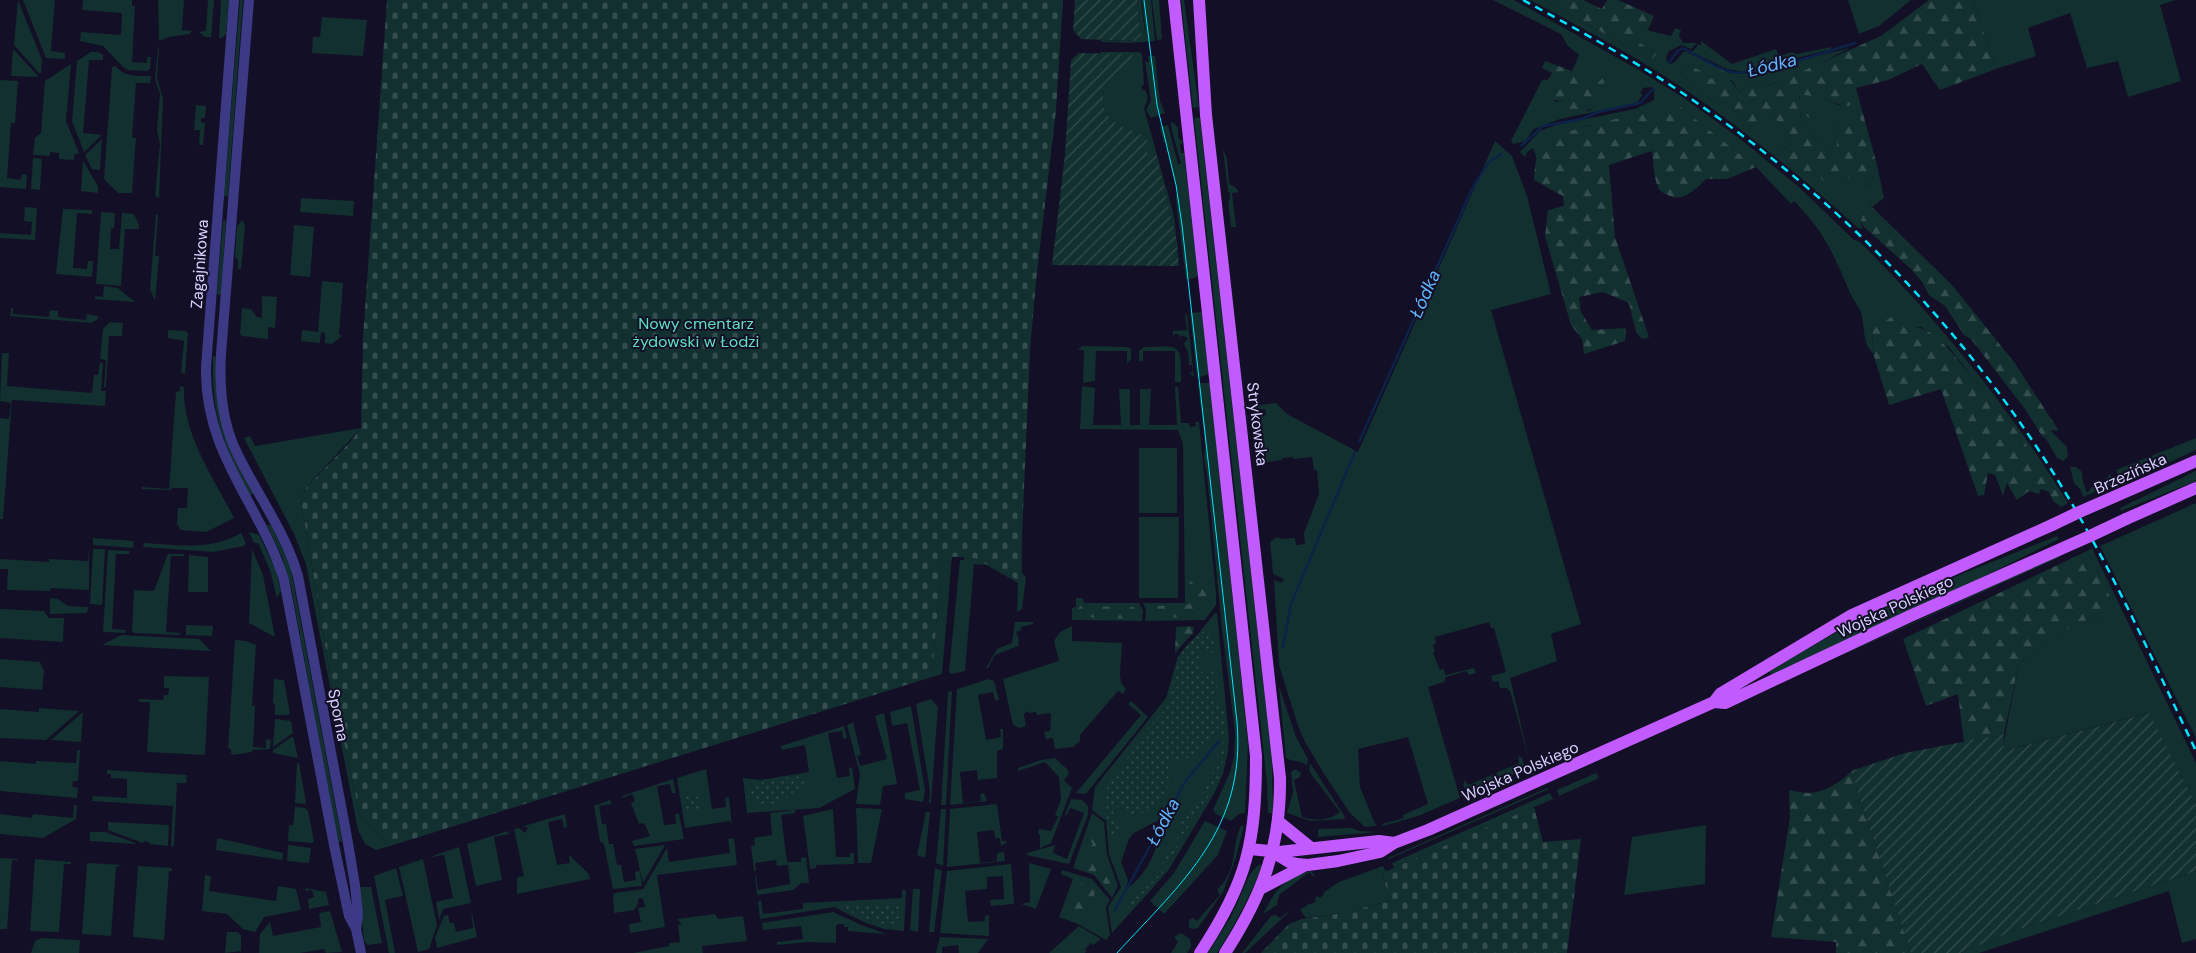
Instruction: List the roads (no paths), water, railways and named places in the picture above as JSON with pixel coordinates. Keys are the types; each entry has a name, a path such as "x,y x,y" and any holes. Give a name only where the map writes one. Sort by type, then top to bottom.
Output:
{"main road":[{"path":"1174,0 1254,730 1256,799 1250,848 1242,874 1228,907 1200,953"},
{"name":"Strykowska","path":"1200,0 1206,116 1280,768 1279,822 1273,852 1262,888 1244,924 1225,953"},
{"name":"Brzezińska","path":"2077,514 2196,461"},
{"name":"Wojska Polskiego","path":"1714,702 1725,703 1910,616 2196,488"},
{"name":"Wojska Polskiego","path":"1273,852 1289,862 1308,865 1367,856 1383,851 1394,843 1714,702 1720,694 1852,615 2077,514"},
{"path":"1279,822 1312,848"},
{"name":"Wojska Polskiego","path":"1250,848 1273,852 1379,841 1394,843"},
{"path":"1262,888 1308,865"}],"street":[{"name":"Zagajnikowa","path":"234,0 206,367 206,390 212,423 221,450 257,520"},
{"name":"Zagajnikowa","path":"249,0 220,378 224,413 233,443 269,513"},
{"name":"Sporna","path":"269,513 286,545 298,576 355,885 358,914 356,929"},
{"name":"Sporna","path":"257,520 278,561 284,580 336,854 349,916 356,929 361,953"}],"waterway":[{"name":"Łódka","path":"1669,62 1683,48 1719,68 1742,73 1774,67 1855,43"},
{"name":"Łódka","path":"1521,146 1543,126 1582,119 1598,112 1640,103 1653,89"},
{"name":"Łódka","path":"1359,442 1471,191 1488,163 1501,154"},
{"name":"Łódka","path":"1283,647 1291,604 1355,452"},
{"name":"Łódka","path":"1115,910 1185,782 1219,741"}],"tram line":[{"path":"1117,953 1165,902 1205,851 1220,823 1231,793 1237,760 1237,722 1182,225 1176,185 1157,105 1144,0"}],"railway":[{"path":"1523,0 1633,62 1697,103 1800,181 1895,270 1980,368 2054,474 2093,541 2129,610 2196,751"}],"park label":[{"name":"Nowy cmentarz żydowski w Łodzi","path":"696,332"}]}
